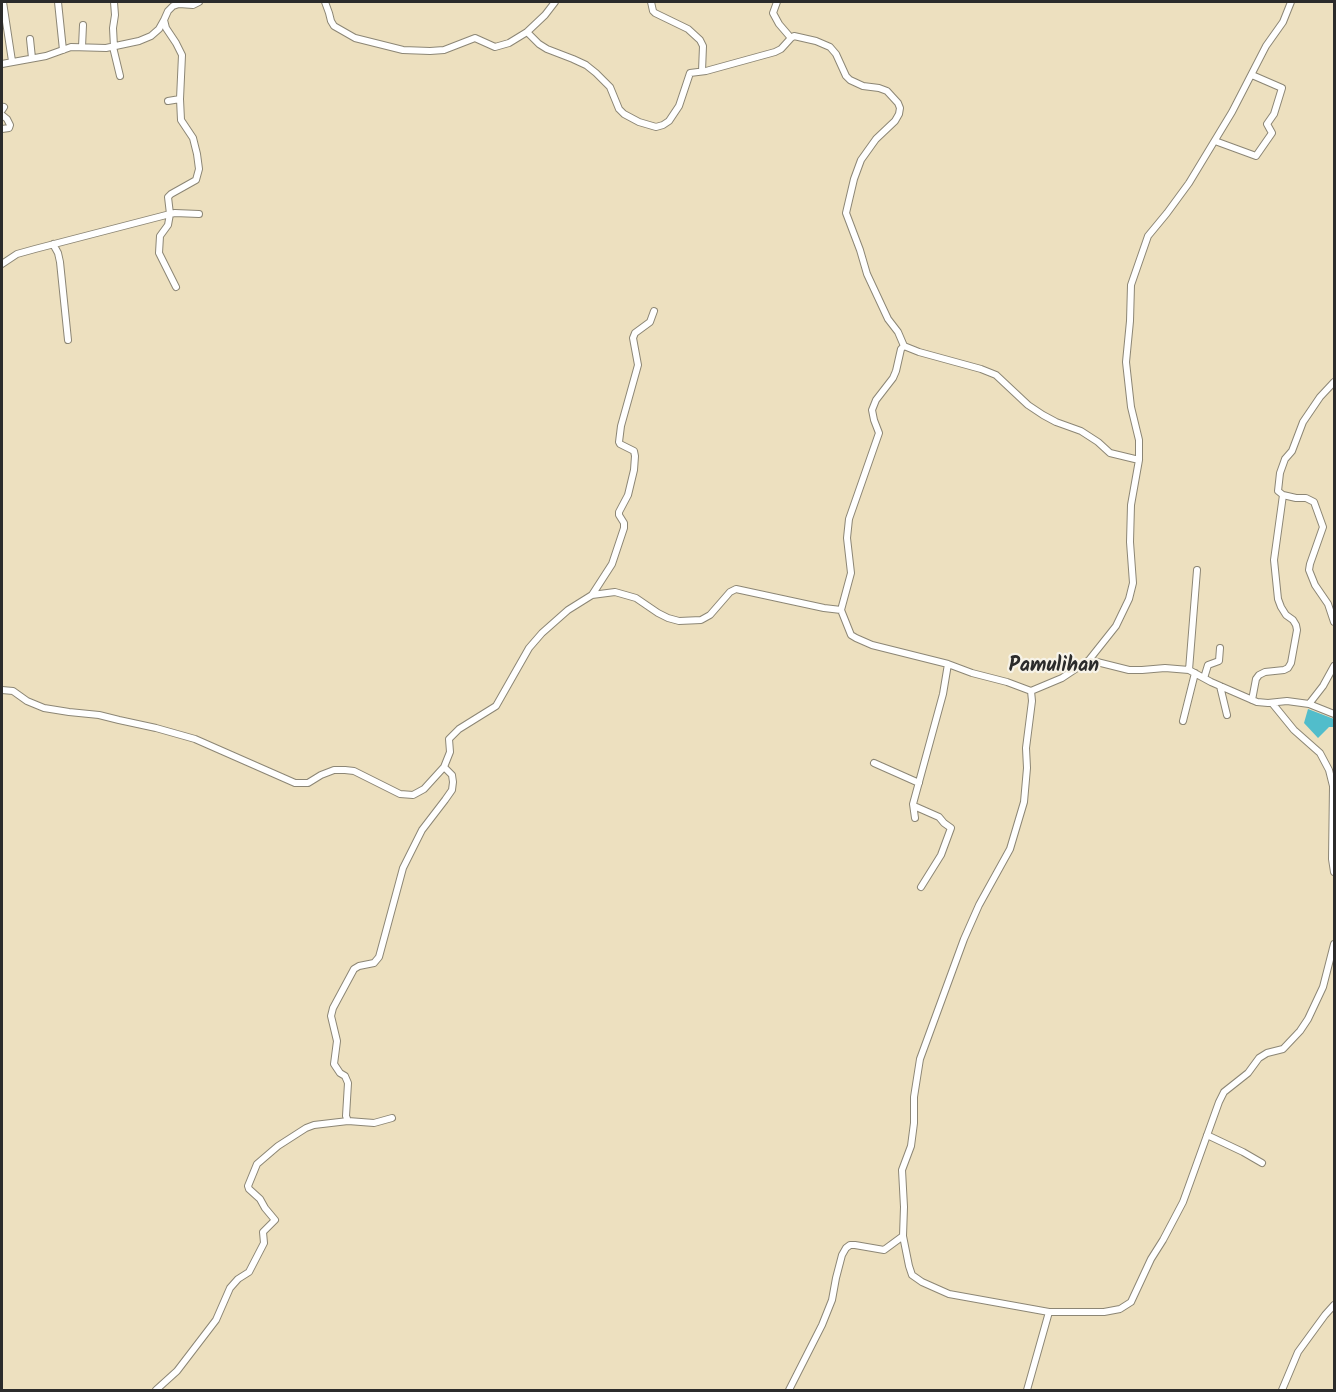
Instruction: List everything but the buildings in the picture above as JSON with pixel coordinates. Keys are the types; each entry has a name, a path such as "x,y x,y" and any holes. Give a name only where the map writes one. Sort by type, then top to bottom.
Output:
{"street":[{"path":"3,2 12,61"},
{"path":"58,2 63,50"},
{"path":"114,2 113,47 120,76"},
{"path":"2,64 46,56 71,47 113,47 139,42 159,29 168,10 173,6 193,5 199,2"},
{"path":"325,2 334,26 355,38 403,50 430,51 444,50 475,38 495,47 509,43 527,32 555,2"},
{"path":"651,2 655,13 688,29 700,40 703,46 702,72"},
{"path":"777,2 773,13 791,38"},
{"path":"904,346 901,349 896,371 876,400 872,410 873,420 879,433 849,519 847,538 850,573 841,610 848,628 856,639 948,663 1031,692 1062,678 1089,660 1116,626 1129,599 1133,583 1130,542 1131,505 1139,460 1139,440 1131,407 1126,362 1131,285 1148,236 1189,183 1215,141 1266,46 1283,22 1291,2"},
{"path":"164,20 166,28 177,43 182,55 181,120 192,138 199,169 196,180 168,197 170,214 168,225 160,236 159,253 176,287"},
{"path":"82,47 83,25"},
{"path":"527,32 547,49 573,59 596,73 610,87 619,109 624,114 656,127 669,121 679,106 690,73 702,72 775,52 796,36 828,46 836,54 850,80 863,86 887,91 900,108 895,121 876,139 861,160 846,213 867,274 888,319 898,332 904,346 996,375 1028,405 1043,415 1081,431 1110,453 1139,460"},
{"path":"30,39 32,58"},
{"path":"1215,141 1257,156 1272,133 1267,124 1274,114 1282,88 1252,75"},
{"path":"168,101 180,99"},
{"path":"2,110 10,125 9,128 2,129"},
{"path":"2,264 17,254 170,214 200,214"},
{"path":"53,244 60,262 68,340"},
{"path":"592,595 612,564 624,528 619,513 628,495 635,456 633,451 619,442 621,426 638,365 633,338 635,333 650,322 654,311"},
{"path":"1335,382 1320,397 1303,422 1292,451 1285,459 1280,473 1278,491 1283,495 1306,498 1314,502 1323,527 1310,570 1315,585 1332,606 1335,622"},
{"path":"1252,700 1256,679 1259,675 1288,668 1296,638 1296,625 1286,615 1278,599 1274,560 1283,495"},
{"path":"1183,721 1192,672 1197,570"},
{"path":"2,690 14,692 44,708 99,715 195,739 295,783 308,783 334,770 354,771 406,796 424,789 444,767 450,752 449,739 459,729 496,706 522,658 542,633 568,610 592,595 615,592 625,594 636,598 658,614 679,621 701,620 710,615 730,592 736,589 841,610"},
{"path":"1204,678 1208,665 1219,660 1220,648"},
{"path":"1089,660 1129,670 1166,668 1192,672 1262,704 1287,701 1310,704 1335,714"},
{"path":"915,818 914,806 943,694 948,663"},
{"path":"1310,704 1335,666"},
{"path":"1220,686 1227,715"},
{"path":"1031,692 1024,802 1010,849 979,905 964,939 920,1059 914,1097 911,1146 902,1170 903,1236 912,1275 949,1294 1049,1312 1104,1312 1120,1309 1131,1302 1151,1259 1183,1202 1224,1092 1248,1073 1262,1056 1283,1049 1300,1031 1323,987 1335,944"},
{"path":"1272,703 1294,730 1320,753 1329,770 1333,786 1332,859 1335,872"},
{"path":"874,763 919,783"},
{"path":"348,1121 346,1116 348,1083 333,1062 337,1041 331,1016 333,1008 354,969 374,963 380,957 403,868 422,830 452,790 452,775 444,767"},
{"path":"914,806 939,817 951,828 941,855 921,887"},
{"path":"156,1390 177,1371 216,1320 230,1288 237,1279 249,1272 264,1244 263,1232 274,1222 274,1218 260,1199 248,1188 259,1162 278,1146 306,1128 348,1121 374,1123 392,1118"},
{"path":"1207,1135 1262,1163"},
{"path":"789,1390 822,1325 832,1300 836,1278 846,1248 855,1245 884,1250 903,1236"},
{"path":"1282,1390 1298,1352 1335,1305"},
{"path":"1027,1390 1049,1312"}],"water":[{"path":"1308,709 1334,719 1334,727 1329,727 1318,738 1304,723"}],"district":[{"name":"Pamulihan","path":"1054,668"}]}
